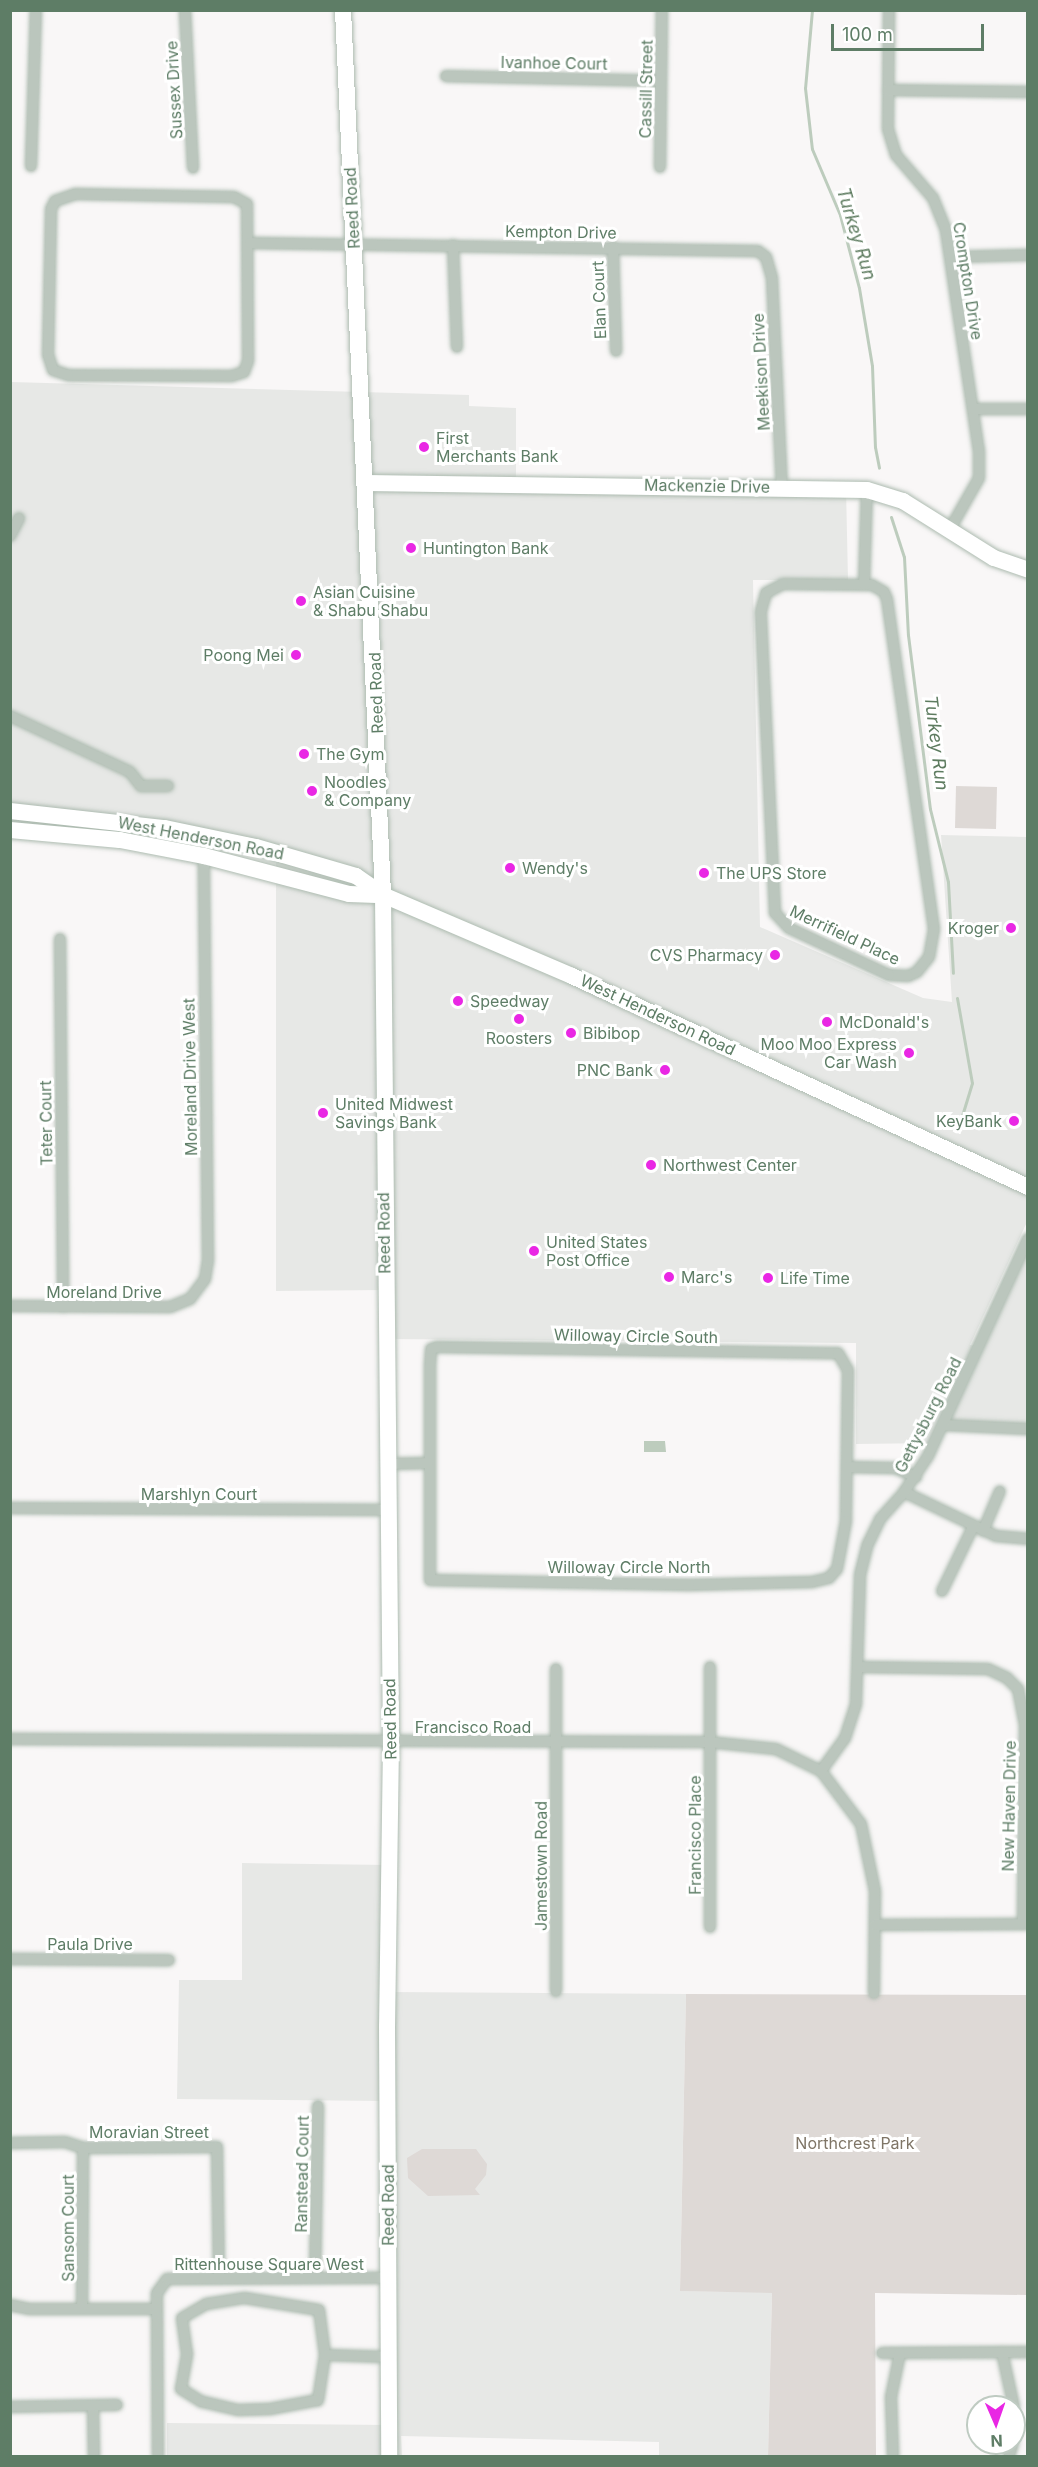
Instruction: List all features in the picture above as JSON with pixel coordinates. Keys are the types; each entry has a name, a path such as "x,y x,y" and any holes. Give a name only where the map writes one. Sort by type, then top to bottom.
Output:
{"main road":[{"name":"Reed Road","path":"343,10 383,895 391,1743 389,2457"},
{"name":"Mackenzie Drive","path":"366,483 782,487 867,490 903,501 994,558 1028,570"},
{"name":"West Henderson Road","path":"10,811 121,821 256,847 356,876 383,895 572,976 1028,1186"},
{"path":"190,820 251,837 256,847"},
{"name":"West Henderson Road","path":"10,830 120,840 204,856 349,894 383,895"}],"street":[{"path":"31,166 36,10"},
{"name":"Sussex Drive","path":"185,10 193,168"},
{"name":"Cassill Street","path":"660,167 662,10"},
{"name":"Crompton Drive","path":"889,10 888,129 892,146 933,198 952,257 974,409 978,478 950,529"},
{"name":"Ivanhoe Court","path":"446,75 661,81"},
{"path":"888,90 1028,92"},
{"path":"75,194 242,198 249,212 250,243 247,367 232,376 60,374 53,370 48,355 51,209 55,201 75,194"},
{"name":"Kempton Drive","path":"250,243 748,249 766,257"},
{"path":"453,245 457,347"},
{"name":"Elan Court","path":"613,247 616,351"},
{"path":"952,257 1028,255"},
{"name":"Meekison Drive","path":"766,257 772,278 782,487"},
{"path":"974,409 1028,409"},
{"path":"864,584 867,490"},
{"path":"10,536 18,518"},
{"name":"Merrifield Place","path":"783,584 864,584 878,587 887,599 933,919 929,957 917,972 904,977 889,975 789,928 777,918 774,908 763,599 771,589 783,584"},
{"path":"10,716 130,772 141,786 168,786"},
{"name":"Moreland Drive West","path":"194,1295 205,1279 208,1261 204,856"},
{"name":"Teter Court","path":"60,939 63,1307"},
{"name":"Gettysburg Road","path":"821,1771 850,1727 858,1667 861,1567 880,1519 916,1477 943,1425 1028,1239"},
{"name":"Moreland Drive","path":"10,1306 160,1308 178,1304 194,1295"},
{"name":"Willoway Circle South","path":"428,1463 431,1349 471,1346 838,1353 848,1370 847,1467"},
{"path":"943,1425 1028,1429"},
{"path":"387,1464 428,1463"},
{"name":"Willoway Circle North","path":"428,1463 430,1580 610,1584 812,1582 829,1578 837,1569 844,1541 847,1467"},
{"path":"847,1467 895,1468 916,1477"},
{"path":"942,1591 1000,1491"},
{"path":"904,1492 978,1529 1028,1539"},
{"name":"Marshlyn Court","path":"10,1508 388,1510"},
{"name":"Francisco Place","path":"710,1667 710,1927"},
{"name":"New Haven Drive","path":"858,1667 988,1669 1007,1677 1018,1689 1025,1724 1025,1924"},
{"name":"Jamestown Road","path":"556,1669 556,1991"},
{"name":"Francisco Road","path":"10,1739 391,1743 709,1742 776,1749 821,1771"},
{"path":"821,1771 848,1802 868,1845 875,1925 874,1993"},
{"path":"875,1925 1025,1924"},
{"name":"Paula Drive","path":"10,1959 169,1960"},
{"name":"Ranstead Court","path":"315,2278 318,2106"},
{"name":"Moravian Street","path":"10,2143 65,2142 83,2148 218,2147 219,2278"},
{"name":"Sansom Court","path":"82,2309 83,2148"},
{"name":"Rittenhouse Square West","path":"156,2308 157,2293 167,2279 388,2278"},
{"path":"245,2298 319,2310 325,2355 318,2400 270,2409 219,2408 186,2394 179,2383 187,2354 180,2326 187,2313 206,2304 245,2298"},
{"path":"10,2305 28,2309 156,2308 158,2457"},
{"path":"1002,2352 1011,2395"},
{"path":"882,2354 1028,2352"},
{"path":"893,2457 891,2397 900,2354"},
{"path":"325,2355 389,2357"},
{"path":"93,2406 94,2457"},
{"path":"10,2407 117,2406"}],"shaded area":[{"path":"11,382 469,395 469,406 516,408 516,484 846,488 848,580 753,580 760,927 923,998 952,1002 941,835 1027,837 1027,1222 970,1345 979,1346 1027,1239 1027,1429 943,1425 934,1443 856,1444 856,1343 385,1339 384,1290 276,1291 276,855 256,847 11,820"},
{"path":"644,1441 665,1441 666,1452 644,1452"},
{"path":"242,1863 389,1865 388,1992 686,1994 680,2291 772,2292 768,2456 659,2456 659,2442 401,2436 402,2456 167,2456 167,2423 389,2425 389,2101 177,2099 179,1980 242,1980"}],"green space":[{"path":"956,786 997,787 996,829 955,828"},
{"name":"Northcrest Park","path":"686,1994 1027,1995 1027,2295 875,2293 876,2456 768,2456 772,2293 680,2291"},
{"path":"422,2149 476,2149 487,2164 486,2175 475,2189 480,2195 428,2196 408,2178 407,2158"}],"waterway":[{"name":"Turkey Run","path":"812,10 805,88 812,149 840,215 859,288 872,366 875,447 879,468"},
{"name":"Turkey Run","path":"891,517 904,557 908,635 930,809 948,882 953,973"},
{"name":"Turkey Run","path":"957,998 972,1083 962,1115"}],"place":[{"name":"First Merchants Bank","path":"424,447"},
{"name":"Huntington Bank","path":"411,548"},
{"name":"Asian Cuisine & Shabu Shabu","path":"301,601"},
{"name":"Poong Mei","path":"296,655"},
{"name":"The Gym","path":"304,754"},
{"name":"Noodles & Company","path":"312,791"},
{"name":"Wendy's","path":"510,868"},
{"name":"The UPS Store","path":"704,873"},
{"name":"Kroger","path":"1011,928"},
{"name":"CVS Pharmacy","path":"775,955"},
{"name":"Speedway","path":"458,1001"},
{"name":"Roosters","path":"519,1019"},
{"name":"McDonald's","path":"827,1022"},
{"name":"Bibibop","path":"571,1033"},
{"name":"Moo Moo Express Car Wash","path":"909,1053"},
{"name":"PNC Bank","path":"665,1070"},
{"name":"United Midwest Savings Bank","path":"323,1113"},
{"name":"KeyBank","path":"1014,1121"},
{"name":"Northwest Center","path":"651,1165"},
{"name":"United States Post Office","path":"534,1251"},
{"name":"Marc's","path":"669,1277"},
{"name":"Life Time","path":"768,1278"}]}
